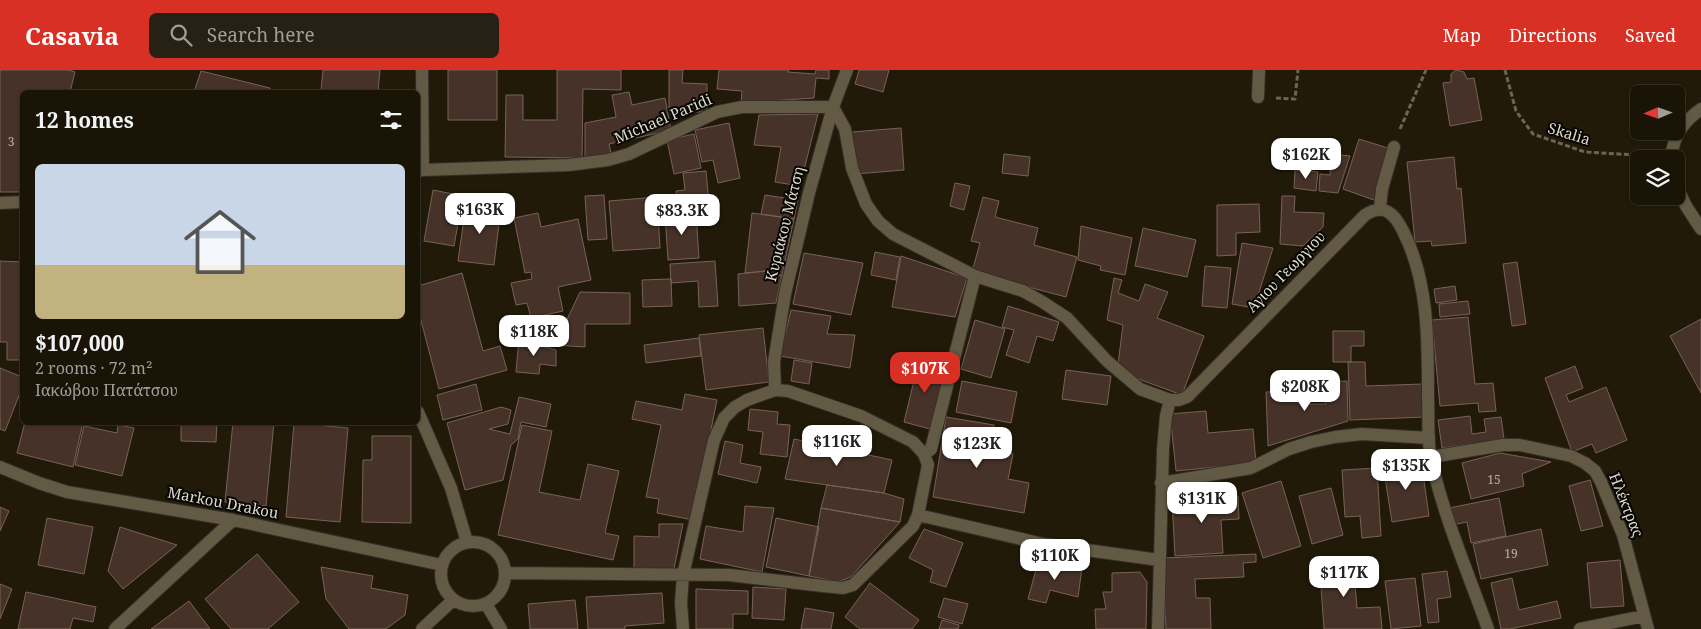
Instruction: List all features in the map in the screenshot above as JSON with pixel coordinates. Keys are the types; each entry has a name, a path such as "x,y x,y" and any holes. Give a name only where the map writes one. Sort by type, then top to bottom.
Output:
{"street":[{"path":"420,170 422,70"},
{"name":"Κυριάκου Μάτση","path":"775,390 774,362 785,294 809,193 833,107 847,70"},
{"path":"1258,97 1259,70"},
{"name":"Michael Paridi","path":"420,170 569,165 608,160 630,154 717,112 742,107 833,107"},
{"path":"833,107 845,129 852,168 866,204 878,221 893,234 975,276 1023,291 1042,301 1067,318 1107,361 1140,389 1170,400 1166,416 1161,483 1158,629"},
{"path":"1672,150 1674,139 1688,119 1701,109"},
{"path":"1394,147 1382,190 1380,208 1390,213 1398,222 1417,265 1423,289 1428,358 1431,457 1456,546 1488,629"},
{"path":"0,203 20,202"},
{"path":"1685,204 1701,229"},
{"name":"Αγιου Γεωργιου","path":"1170,400 1187,397 1365,215 1373,209 1380,208"},
{"path":"924,454 931,449 975,276"},
{"path":"505,573 683,575 729,575 823,586 853,585 913,526 918,515 928,465 924,454 913,442 861,416 788,392 775,390 747,400 735,407 724,418 714,440 683,575 681,603 684,629"},
{"path":"420,417 451,488 467,542"},
{"path":"1161,483 1251,468 1289,449 1335,437 1362,434 1429,438"},
{"name":"Ηλέκτρας","path":"1431,457 1503,445 1520,445 1571,456 1586,462 1595,471 1601,482 1623,535 1648,629"},
{"name":"Markou Drakou","path":"0,467 38,483 67,492 233,520 442,565"},
{"path":"918,515 1043,544 1159,560"},
{"path":"116,629 233,520"},
{"path":"467,542 483,543 493,549 503,562 504,584 499,594 486,604 470,607 460,604 447,594 442,584 440,573 442,565 445,557 452,549 467,542"},
{"path":"422,629 453,600"},
{"path":"486,604 501,629"},
{"path":"1580,629 1644,616"}],"path":[{"path":"1258,97 1295,99 1298,70"},
{"path":"1394,147 1400,128 1426,70"},
{"name":"Skalia","path":"1505,70 1516,111 1532,134 1585,152 1630,155"}],"building":[{"path":"0,70 69,70 75,72 70,90 20,90 20,192 0,192"},
{"path":"323,70 380,70 378,90 321,90"},
{"path":"448,70 497,70 497,120 448,120"},
{"path":"557,70 621,70 621,90 583,89 582,158 505,157 506,95 523,95 523,120 557,120"},
{"path":"669,70 683,70 682,83 707,84 707,112 669,112"},
{"path":"719,70 789,70 788,72 815,74 816,70 829,70 829,79 816,78 814,98 741,103 742,91 717,89"},
{"path":"859,70 889,70 883,92 855,84"},
{"path":"1456,70 1464,72 1467,79 1474,78 1482,120 1450,126 1443,83 1451,82 1451,74"},
{"path":"201,71 270,88 270,90 195,90"},
{"path":"629,92 632,105 665,98 671,130 609,144 611,153 585,159 585,123 616,117 612,95"},
{"path":"818,114 800,186 775,182 781,147 754,145 759,115"},
{"path":"729,123 740,178 718,183 713,160 702,162 695,130"},
{"path":"901,128 904,170 855,174 852,132"},
{"path":"694,134 701,168 674,174 667,140"},
{"path":"1359,139 1391,149 1374,200 1343,189"},
{"path":"1004,154 1030,157 1028,176 1002,173"},
{"path":"1332,154 1350,156 1338,193 1319,191 1320,174 1330,175"},
{"path":"1454,157 1457,189 1461,188 1466,243 1432,246 1431,241 1415,242 1407,162"},
{"path":"1295,170 1318,172 1316,191 1294,188"},
{"path":"706,171 709,203 677,206 676,191 685,190 683,173"},
{"path":"955,183 970,186 964,210 950,206"},
{"path":"433,190 463,196 454,246 424,241"},
{"path":"604,195 607,239 588,240 585,196"},
{"path":"765,195 798,200 794,219 761,214"},
{"path":"1282,196 1295,196 1294,212 1324,213 1323,227 1303,246 1280,244"},
{"path":"657,197 660,248 613,251 609,201"},
{"path":"983,197 999,201 995,217 1038,228 1034,245 1077,257 1066,297 972,272 980,243 971,241"},
{"path":"466,204 501,208 494,265 458,261"},
{"path":"1259,204 1260,232 1236,233 1236,255 1217,256 1217,205"},
{"path":"696,212 699,258 668,260 665,215"},
{"path":"538,213 541,227 578,219 591,280 558,287 563,311 531,318 527,303 516,305 511,283 532,279 531,272 525,273 514,218"},
{"path":"752,213 794,219 782,275 766,278 766,271 745,273"},
{"path":"1081,226 1132,238 1125,275 1100,270 1101,266 1078,260"},
{"path":"1143,228 1196,240 1187,277 1135,266"},
{"path":"1242,243 1273,248 1254,308 1232,304"},
{"path":"875,252 900,257 896,280 871,275"},
{"path":"804,253 863,263 851,315 793,304"},
{"path":"901,256 967,278 955,317 892,307"},
{"path":"0,261 20,262 20,360 7,360 7,342 0,342"},
{"path":"715,261 718,306 699,307 698,281 671,283 670,264"},
{"path":"1517,262 1526,324 1512,326 1503,264"},
{"path":"1205,266 1231,268 1227,308 1202,306"},
{"path":"766,271 766,278 782,275 776,303 739,306 738,274"},
{"path":"462,273 483,351 500,346 507,370 439,389 420,317 420,285"},
{"path":"1114,278 1122,280 1118,293 1139,301 1145,284 1168,292 1157,318 1204,336 1182,395 1130,376 1118,364 1123,325 1107,320"},
{"path":"671,279 672,306 643,307 642,280"},
{"path":"1455,286 1457,300 1436,303 1434,289"},
{"path":"580,292 630,293 630,324 585,324 585,347 555,345"},
{"path":"1468,301 1470,314 1440,317 1439,304"},
{"path":"1008,306 1059,322 1053,341 1037,336 1029,363 1006,355 1014,330 1002,327"},
{"path":"791,310 831,316 827,334 855,335 850,368 780,356"},
{"path":"1468,317 1475,384 1493,383 1496,411 1479,412 1478,403 1440,406 1432,320"},
{"path":"1701,319 1701,393 1670,336"},
{"path":"975,320 1005,329 991,378 961,369"},
{"path":"763,328 769,382 706,390 699,335"},
{"path":"1333,331 1364,331 1364,346 1351,346 1351,362 1333,362"},
{"path":"699,338 701,356 646,363 644,345"},
{"path":"519,339 556,350 556,366 540,364 539,374 516,372"},
{"path":"794,360 812,363 809,384 791,381"},
{"path":"919,360 946,366 930,429 904,422"},
{"path":"1348,362 1365,362 1366,386 1423,384 1425,417 1350,420"},
{"path":"1575,366 1583,388 1566,395 1569,402 1606,387 1627,440 1596,453 1592,444 1572,452 1545,378"},
{"path":"0,368 20,376 20,393 5,431 0,429"},
{"path":"1066,370 1111,376 1107,405 1062,399"},
{"path":"962,381 1017,392 1011,423 956,412"},
{"path":"1347,381 1348,421 1268,446 1266,392 1310,391 1310,404 1326,404 1326,382"},
{"path":"476,384 482,410 443,420 437,395"},
{"path":"685,394 717,400 693,520 657,513 659,499 646,497 661,425 632,419 636,401 682,410"},
{"path":"519,397 551,404 546,427 521,422 518,439 511,445 503,480 465,490 447,423 501,407 511,410 508,424 489,429 510,434"},
{"path":"750,409 778,412 777,424 790,425 787,457 760,454 763,432 748,430"},
{"path":"1206,411 1208,433 1253,429 1256,463 1176,471 1170,414"},
{"path":"1470,416 1472,434 1486,432 1484,419 1501,417 1504,439 1442,448 1438,420"},
{"path":"946,417 994,425 990,450 1013,454 1008,479 1029,483 1024,513 933,497"},
{"path":"24,425 82,425 73,467 17,453"},
{"path":"118,425 134,428 122,476 75,465 84,426 117,433"},
{"path":"181,425 217,425 216,442 181,441"},
{"path":"233,425 274,425 266,506 225,502"},
{"path":"294,425 348,428 340,522 286,517"},
{"path":"522,425 552,431 539,492 580,500 588,464 619,471 605,533 619,536 613,560 498,535"},
{"path":"372,436 411,436 411,523 362,522 363,460 372,460"},
{"path":"794,439 892,460 884,493 785,479"},
{"path":"725,441 743,445 740,463 761,467 757,483 718,474"},
{"path":"1500,453 1551,462 1522,474 1524,486 1471,499 1462,463"},
{"path":"1421,460 1429,516 1392,522 1383,465"},
{"path":"1377,468 1381,536 1362,538 1360,516 1345,517 1342,470"},
{"path":"1590,480 1603,526 1581,531 1569,486"},
{"path":"1281,481 1301,546 1263,558 1242,493"},
{"path":"827,485 884,493 904,499 900,522 821,508"},
{"path":"1331,488 1343,535 1312,544 1299,496"},
{"path":"1238,496 1239,519 1221,520 1223,553 1175,556 1172,499"},
{"path":"1499,498 1506,536 1471,543 1467,522 1452,525 1449,508"},
{"path":"745,506 774,508 762,572 700,559 706,526 743,532"},
{"path":"0,507 9,511 0,531"},
{"path":"821,508 900,522 851,577 838,582 809,576"},
{"path":"47,518 93,527 84,574 38,565"},
{"path":"776,518 819,527 809,576 766,567"},
{"path":"659,524 683,524 674,569 634,568 634,536 659,537"},
{"path":"120,527 177,545 123,589 108,571"},
{"path":"924,529 963,543 946,587 930,582 933,570 909,558"},
{"path":"1541,529 1548,565 1481,579 1473,544"},
{"path":"257,554 299,602 268,629 231,629 205,599"},
{"path":"1256,554 1256,562 1243,563 1244,577 1195,579 1196,598 1210,598 1211,629 1166,629 1163,558"},
{"path":"1353,557 1357,608 1380,607 1382,629 1324,629 1319,559"},
{"path":"1620,560 1624,606 1591,608 1587,563"},
{"path":"1038,562 1082,568 1078,597 1050,590 1046,603 1028,599"},
{"path":"321,567 373,576 371,588 408,595 405,615 386,629 349,629 326,599"},
{"path":"1447,571 1451,597 1437,599 1439,622 1428,623 1422,574"},
{"path":"1140,572 1147,582 1146,629 1096,629 1095,609 1106,609 1103,592 1112,592 1112,573"},
{"path":"1415,578 1421,626 1391,629 1385,581"},
{"path":"1512,578 1519,610 1557,601 1561,618 1510,629 1501,629 1491,583"},
{"path":"870,583 919,620 912,629 860,629 845,617"},
{"path":"0,584 12,589 0,619"},
{"path":"753,587 786,589 784,620 752,618"},
{"path":"696,589 748,591 748,614 733,614 733,629 696,629"},
{"path":"26,592 96,607 93,622 73,618 70,629 18,629"},
{"path":"662,593 664,623 625,626 625,629 588,629 586,597"},
{"path":"944,598 968,604 962,624 938,617"},
{"path":"575,600 578,629 530,629 528,604"},
{"path":"189,601 210,629 151,629"},
{"path":"805,608 834,613 831,629 801,629"},
{"path":"942,620 959,625 958,629 939,629"}]}
